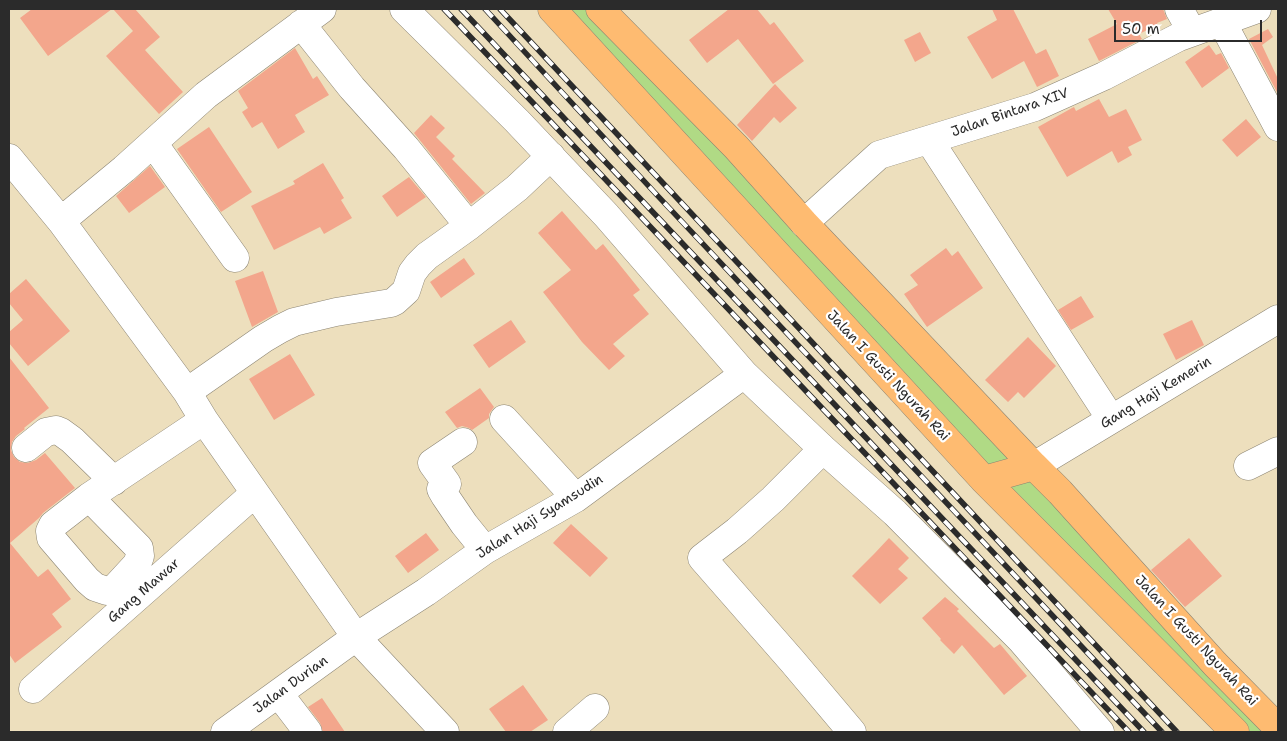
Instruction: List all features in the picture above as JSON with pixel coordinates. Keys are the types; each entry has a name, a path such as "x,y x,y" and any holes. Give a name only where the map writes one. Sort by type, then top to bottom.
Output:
{"main road":[{"name":"Jalan I Gusti Ngurah Rai","path":"600,9 736,147 804,223 1060,492 1214,664 1278,728"},
{"name":"Jalan I Gusti Ngurah Rai","path":"562,12 984,480 1235,732"},
{"path":"984,480 1034,466"}],"street":[{"path":"404,9 518,120 612,223 744,374 823,449 895,513 973,591 1021,640 1100,732"},
{"path":"1179,9 1192,32"},
{"name":"Jalan Bintara XIV","path":"804,223 879,155 1049,102 1179,37 1257,9"},
{"path":"61,221 124,169 206,95 311,16 352,88 406,148 469,226"},
{"path":"1222,22 1278,127"},
{"path":"929,140 1111,419"},
{"path":"153,143 235,258"},
{"path":"187,392 264,339 294,322 395,301 406,291 412,273 427,256 517,188 551,156"},
{"path":"9,158 61,221 187,392 204,420 356,638 445,732"},
{"name":"Gang Haji Kemerin","path":"1034,466 1278,319"},
{"name":"Jalan Haji Syamsudin","path":"356,638 486,550 576,498 744,374"},
{"path":"504,419 576,498"},
{"path":"89,497 204,420"},
{"path":"26,448 46,432 56,430 72,440 114,481"},
{"path":"463,442 432,463 447,484 441,489 445,496 464,524 486,550"},
{"path":"823,449 773,499 702,558 852,732"},
{"path":"1248,466 1278,451"},
{"name":"Gang Mawar","path":"34,689 255,494"},
{"name":"Jalan Durian","path":"225,732 356,638"},
{"path":"279,694 308,732"},
{"path":"567,732 595,708"}],"green space":[{"path":"552,9 600,9 1278,732 1235,732"}],"building":[{"path":"32,9 112,9 48,56 20,18"},
{"path":"113,9 135,9 160,37 145,50 183,92 159,114 106,56 133,31"},
{"path":"729,9 757,9 770,25 774,22 804,61 773,84 738,39 707,63 689,40"},
{"path":"992,9 1013,9 1036,54 1046,49 1059,76 1037,87 1024,61 992,79 967,37 997,20"},
{"path":"1108,9 1163,9 1167,19 1139,34 1142,39 1099,61 1088,39 1117,24"},
{"path":"1268,29 1273,37 1262,45 1278,79 1278,94 1249,39"},
{"path":"920,32 931,53 915,62 904,40"},
{"path":"1209,45 1216,55 1221,53 1229,68 1202,88 1185,62"},
{"path":"295,48 313,79 317,76 329,95 295,115 305,132 278,149 262,122 252,128 242,112 248,108 238,91"},
{"path":"775,84 797,108 780,123 774,117 752,141 737,125"},
{"path":"1099,99 1109,117 1126,109 1142,140 1128,147 1132,155 1118,163 1112,151 1067,177 1038,127 1074,107 1076,111"},
{"path":"431,115 445,128 436,137 455,156 452,159 485,193 471,204 414,133"},
{"path":"1246,119 1261,137 1237,157 1222,140"},
{"path":"209,127 252,192 221,212 177,149"},
{"path":"323,163 344,198 341,200 352,218 324,234 320,227 274,250 251,206 295,184 293,181"},
{"path":"150,166 165,187 129,213 116,196"},
{"path":"409,177 426,197 397,217 382,196"},
{"path":"562,211 596,250 603,244 640,290 633,295 649,314 613,344 625,356 609,370 582,342 543,292 571,270 538,233"},
{"path":"946,248 952,256 958,251 983,288 927,327 904,294 918,285 910,275"},
{"path":"464,258 475,274 441,298 430,282"},
{"path":"263,271 278,312 252,327 235,281"},
{"path":"26,279 70,331 28,366 9,343 9,332 23,320 9,303 9,294"},
{"path":"1081,296 1094,317 1071,330 1058,310"},
{"path":"511,320 526,342 489,368 473,345"},
{"path":"1192,320 1204,345 1176,360 1163,334"},
{"path":"1028,337 1056,366 1024,398 1018,392 1008,402 985,380"},
{"path":"290,354 315,395 274,420 249,379"},
{"path":"9,357 49,408 16,436 12,442 11,450 14,457 20,462 28,463 45,453 75,488 43,513 10,543 38,577 48,569 71,599 52,614 62,627 15,663 9,654"},
{"path":"480,388 494,407 489,414 489,418 472,430 462,426 457,428 445,412"},
{"path":"571,524 608,558 590,577 553,543"},
{"path":"426,533 439,550 408,573 395,556"},
{"path":"889,538 909,558 898,569 908,578 880,604 852,576"},
{"path":"1189,538 1222,576 1185,607 1151,570"},
{"path":"945,597 959,609 957,611 994,648 1000,644 1027,676 1004,695 962,645 954,654 922,618"},
{"path":"523,685 548,720 530,732 506,732 489,709"},
{"path":"322,698 345,732 323,732 320,723 308,707"}],"railway":[{"path":"444,9 1129,732"},
{"path":"461,9 1144,732"},
{"path":"485,9 656,194 1162,732"},
{"path":"500,9 1177,732"}]}
